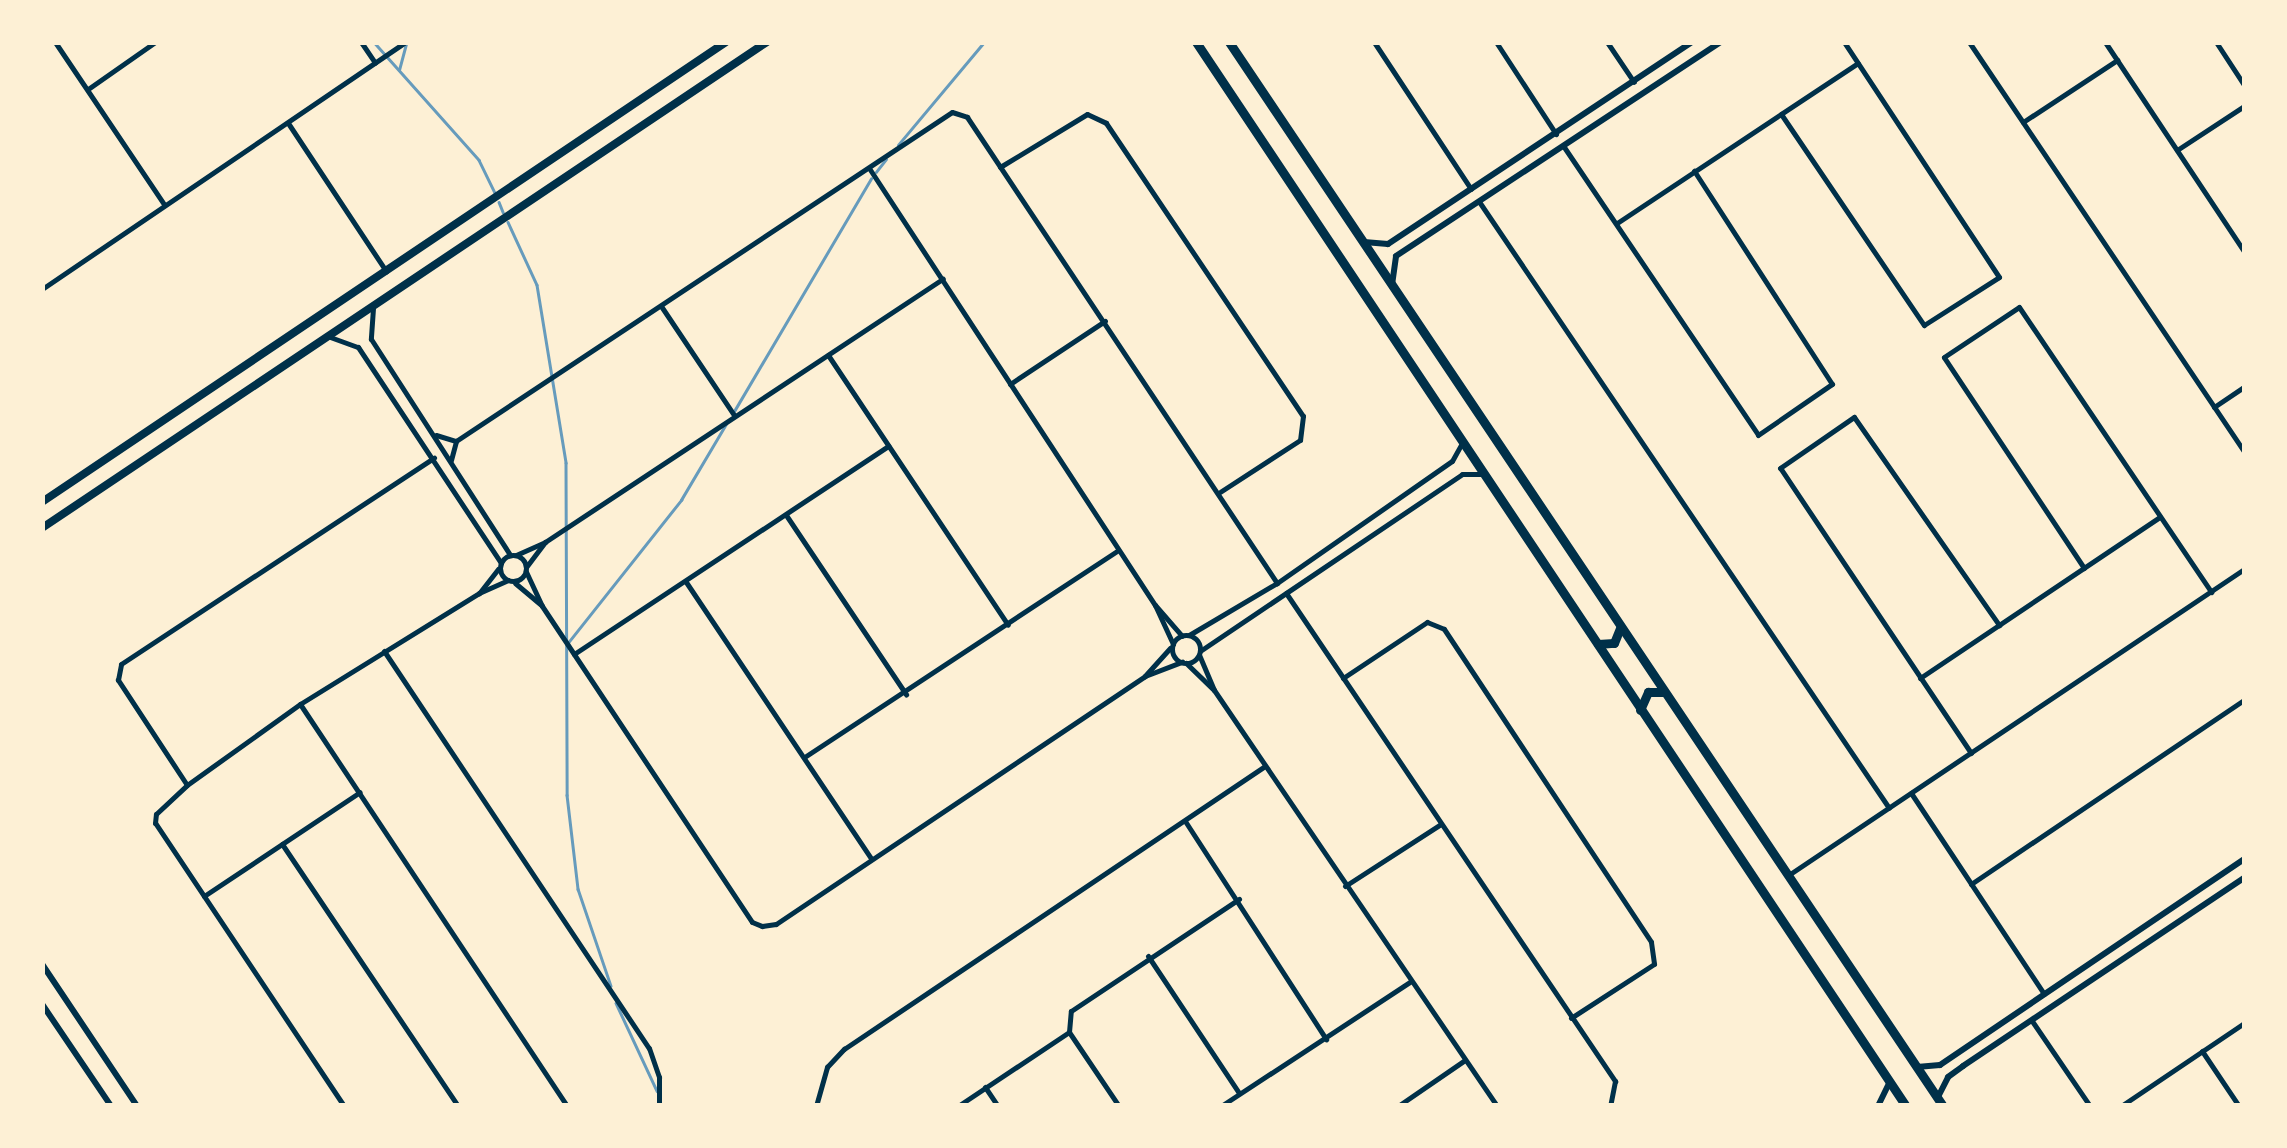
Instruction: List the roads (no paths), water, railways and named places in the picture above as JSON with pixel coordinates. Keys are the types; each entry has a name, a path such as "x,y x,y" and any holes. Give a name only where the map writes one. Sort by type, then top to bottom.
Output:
{"main road":[{"path":"42,502 726,42"},
{"path":"42,528 767,42"},
{"path":"1196,42 1906,1106"},
{"path":"1229,42 1940,1102"},
{"path":"1596,643 1614,644 1620,626"},
{"path":"1640,710 1648,692 1664,692"}],"street":[{"path":"55,42 164,204"},
{"path":"88,89 156,42"},
{"path":"361,42 375,64"},
{"path":"42,289 406,42"},
{"path":"1374,42 1471,189"},
{"path":"1496,42 1556,134"},
{"path":"1607,42 1634,82"},
{"path":"1363,242 1388,244 1408,232 1692,42"},
{"path":"1392,286 1391,268 1396,256 1720,42"},
{"path":"1780,114 1924,326 1999,276 1844,42"},
{"path":"1968,42 2244,452"},
{"path":"2105,42 2244,251"},
{"path":"2216,42 2244,86"},
{"path":"2022,122 2117,60"},
{"path":"1617,223 1858,63"},
{"path":"2177,150 2244,106"},
{"path":"450,460 456,441 952,112 966,117 1220,492 1277,583"},
{"path":"1000,167 1088,114 1106,123 1303,416 1300,440 1220,492"},
{"path":"288,124 387,272"},
{"path":"1564,147 1758,435 1832,384 1694,171"},
{"path":"869,167 1154,605 1174,655 1214,690"},
{"path":"1480,202 1889,808"},
{"path":"1408,232 1402,241 1414,245"},
{"path":"479,593 512,555 545,542 943,279"},
{"path":"374,305 371,339 502,544 526,570 542,606 752,922 776,924 1144,676 1186,635 1277,583 1452,461 1464,440"},
{"path":"662,306 734,415"},
{"path":"2084,568 1944,357 2019,307 2211,592"},
{"path":"1010,384 1104,321"},
{"path":"327,337 358,347 434,458 510,581 542,606"},
{"path":"828,355 1008,624"},
{"path":"2214,407 2244,387"},
{"path":"1970,753 1780,468 1854,418 1998,625"},
{"path":"434,434 456,441"},
{"path":"574,654 888,446"},
{"path":"186,785 118,680 121,664 434,458"},
{"path":"1144,676 1184,663 1200,653 1462,474 1484,474"},
{"path":"786,514 906,694"},
{"path":"1920,678 2160,517"},
{"path":"344,1106 156,823 156,814 186,785 300,704 479,593 526,570 545,542"},
{"path":"806,756 906,694 1117,551"},
{"path":"1788,876 2244,570"},
{"path":"686,582 872,858"},
{"path":"1286,593 1615,1081 1612,1104"},
{"path":"1154,605 1198,642 1214,690 1497,1106"},
{"path":"1343,678 1427,622 1444,629 1651,942 1654,964 1571,1018"},
{"path":"384,651 649,1048 659,1076 659,1106"},
{"path":"1971,884 2244,700"},
{"path":"300,704 567,1106"},
{"path":"816,1106 828,1068 844,1049 1264,766"},
{"path":"204,896 360,792"},
{"path":"1910,794 2044,994"},
{"path":"1185,821 1326,1039"},
{"path":"1345,886 1441,824"},
{"path":"282,844 458,1106"},
{"path":"1917,1067 1940,1065 2244,860"},
{"path":"1940,1102 1948,1077 2244,878"},
{"path":"1119,1106 1068,1032 1071,1011 1238,899"},
{"path":"1148,956 1240,1093"},
{"path":"42,964 137,1106"},
{"path":"2066,979 2075,992"},
{"path":"1221,1106 1410,982"},
{"path":"42,1004 112,1106"},
{"path":"2032,1022 2090,1106"},
{"path":"2121,1106 2244,1023"},
{"path":"958,1106 1068,1032"},
{"path":"1962,1050 1958,1059 1969,1062"},
{"path":"2202,1051 2238,1106"},
{"path":"1398,1106 1465,1060"},
{"path":"1878,1106 1890,1082"},
{"path":"986,1087 998,1106"}],"waterway":[{"path":"374,42 479,160 495,193"},
{"path":"898,145 984,42"},
{"path":"399,70 406,44"},
{"path":"876,172 886,159"},
{"path":"733,413 871,179"},
{"path":"499,202 503,212"},
{"path":"508,222 537,285 566,463 567,795 578,889 611,986"},
{"path":"567,644 681,500 726,424"},
{"path":"616,1003 657,1091"}]}
